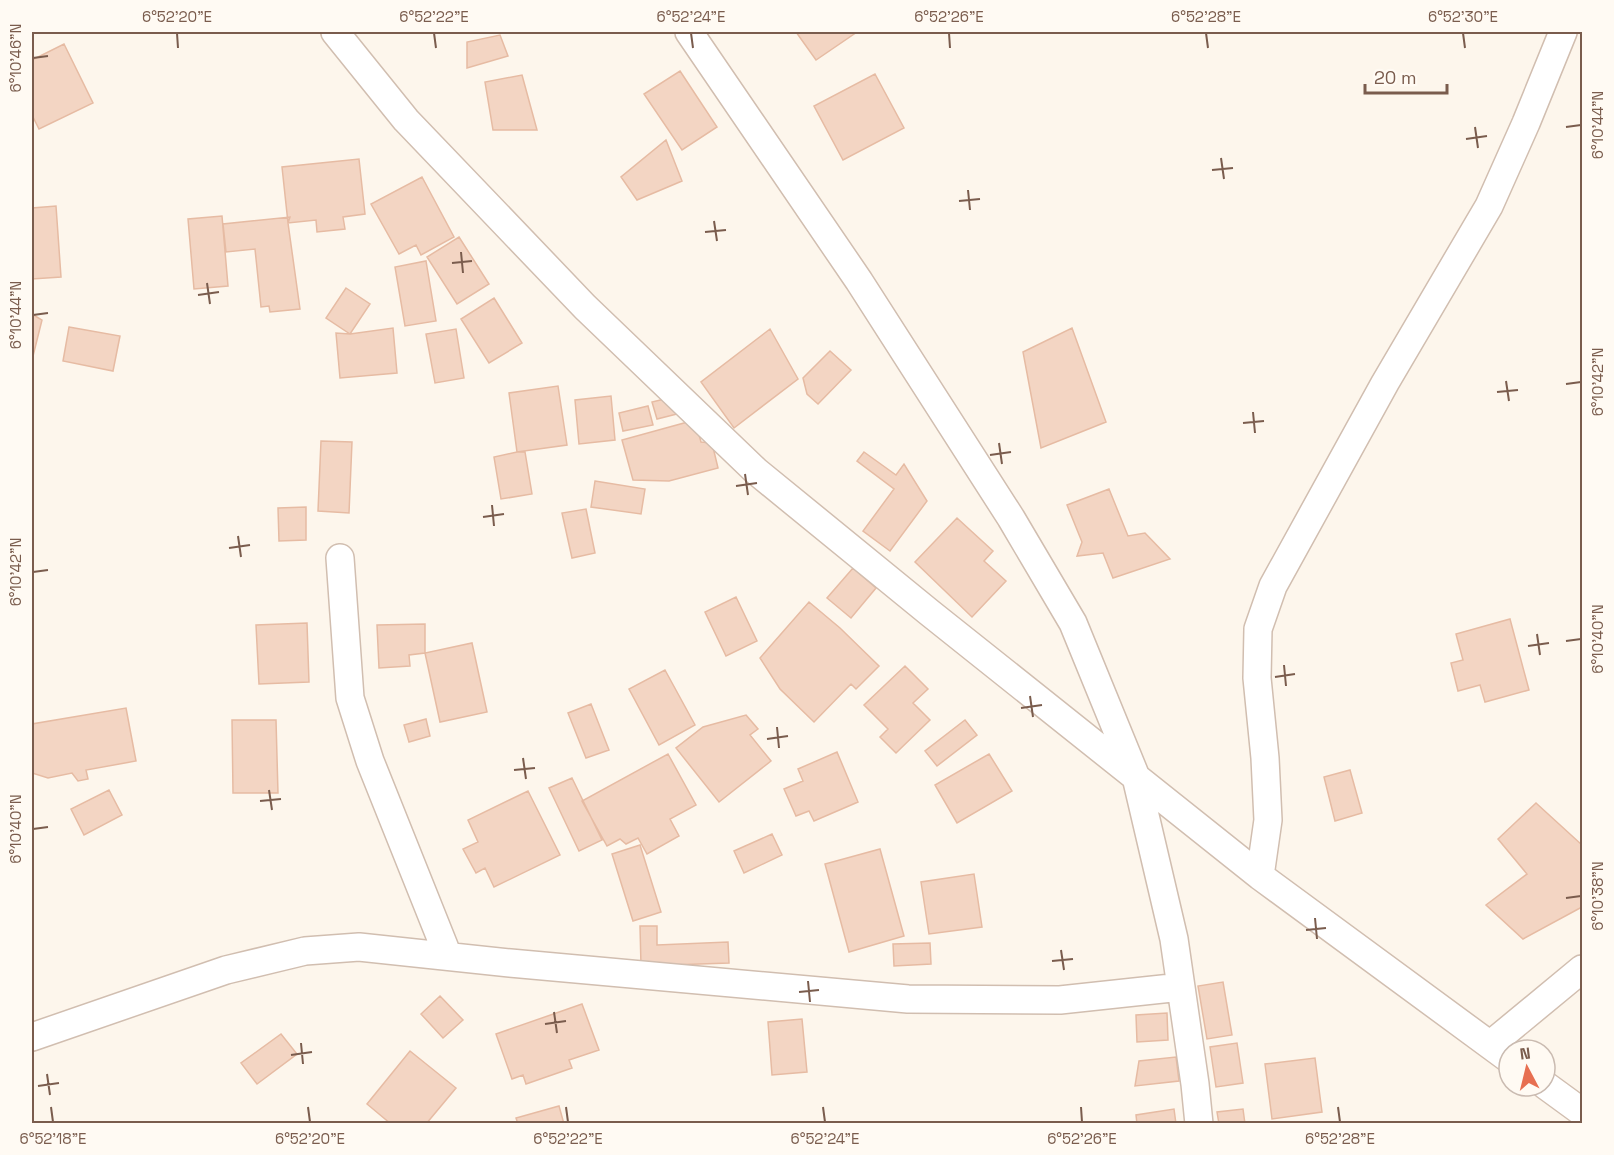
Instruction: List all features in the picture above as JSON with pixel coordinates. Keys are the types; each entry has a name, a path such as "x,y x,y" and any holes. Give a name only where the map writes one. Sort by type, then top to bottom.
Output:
{"street":[{"path":"335,32 406,120 585,307 756,471 1260,876 1497,1051"},
{"path":"689,32 859,280 1011,518 1073,623 1136,777 1174,939 1196,1084 1199,1124"},
{"path":"1260,876 1268,820 1257,678 1258,629 1273,586 1385,383 1489,206 1563,32"},
{"path":"340,558 350,699 370,761 448,956"},
{"path":"32,1037 226,970 305,951 359,947 908,999 1060,1000 1181,987"},
{"path":"1513,1038 1582,969"},
{"path":"1557,1094 1582,1112"}],"building":[{"path":"796,32 857,32 816,60"},
{"path":"500,35 508,56 467,68 467,42"},
{"path":"64,44 93,103 39,129 32,115 32,60"},
{"path":"680,71 717,127 682,150 644,94"},
{"path":"875,74 904,128 843,160 814,106"},
{"path":"522,75 537,130 493,130 485,82"},
{"path":"666,140 682,181 637,200 621,177"},
{"path":"359,159 365,214 343,217 345,229 317,232 316,220 288,223 282,167"},
{"path":"422,177 454,237 421,255 416,245 399,254 371,204"},
{"path":"56,206 61,277 32,279 32,208"},
{"path":"222,216 228,286 194,289 188,219"},
{"path":"290,217 288,223 300,309 270,312 269,306 261,307 255,249 226,252 223,224"},
{"path":"459,237 489,284 457,304 427,257"},
{"path":"426,261 436,321 405,326 395,267"},
{"path":"346,288 370,304 350,334 326,318"},
{"path":"494,298 522,343 489,363 461,319"},
{"path":"32,314 42,320 32,360"},
{"path":"69,327 120,336 113,371 63,361"},
{"path":"393,328 397,373 340,378 336,333 350,334"},
{"path":"1072,328 1106,422 1041,448 1023,352"},
{"path":"456,329 464,378 435,383 426,334"},
{"path":"770,329 798,379 734,428 701,382"},
{"path":"830,351 851,370 818,404 807,394 803,378"},
{"path":"558,386 567,445 517,452 509,393"},
{"path":"611,396 615,440 579,444 575,400"},
{"path":"677,396 681,413 657,419 652,402"},
{"path":"648,406 653,425 623,431 619,413"},
{"path":"695,420 701,442 712,443 718,468 669,481 633,480 622,440"},
{"path":"321,441 352,442 349,513 318,511"},
{"path":"525,452 532,494 501,499 494,457"},
{"path":"864,452 896,475 904,464 927,501 890,551 863,531 894,489 857,461"},
{"path":"595,481 645,489 641,514 591,507"},
{"path":"1109,489 1128,536 1145,533 1170,559 1113,578 1103,553 1077,556 1082,542 1067,505"},
{"path":"306,507 306,540 279,541 278,508"},
{"path":"586,509 595,553 572,558 562,513"},
{"path":"957,518 993,551 984,561 1006,581 972,617 915,562"},
{"path":"853,568 876,588 851,618 827,598"},
{"path":"736,597 757,641 726,656 705,612"},
{"path":"809,602 879,666 856,689 851,684 814,722 780,689 760,658"},
{"path":"1510,619 1529,690 1485,702 1480,685 1458,691 1451,663 1463,660 1456,634"},
{"path":"307,623 309,682 259,684 256,625"},
{"path":"425,624 425,653 409,655 410,666 379,668 377,625"},
{"path":"472,643 487,712 440,722 425,653"},
{"path":"905,666 928,689 913,703 930,720 896,753 880,737 888,729 864,705"},
{"path":"665,670 695,725 659,745 629,689"},
{"path":"591,704 609,750 586,758 568,713"},
{"path":"126,708 136,761 86,770 88,779 78,781 72,773 48,778 32,773 32,724"},
{"path":"746,715 758,729 750,735 771,761 719,802 676,748 703,727"},
{"path":"426,719 430,736 409,742 404,725"},
{"path":"232,720 276,720 278,793 233,793"},
{"path":"965,720 977,735 937,766 925,751"},
{"path":"837,752 858,802 814,821 809,811 796,816 784,789 803,781 798,769"},
{"path":"668,754 696,805 670,819 679,836 647,854 638,838 626,844 620,839 607,846 582,801"},
{"path":"989,754 1012,791 957,823 935,785"},
{"path":"1350,770 1362,813 1335,821 1324,777"},
{"path":"572,778 602,840 579,851 549,788"},
{"path":"109,790 122,815 84,835 71,809"},
{"path":"528,791 560,855 494,887 485,868 476,873 463,849 478,842 468,820"},
{"path":"1536,803 1582,845 1582,907 1523,939 1486,905 1527,874 1498,839"},
{"path":"772,834 782,855 744,873 734,851"},
{"path":"640,845 661,912 633,921 612,854"},
{"path":"880,849 904,936 849,952 825,864"},
{"path":"974,874 982,927 929,934 921,882"},
{"path":"640,926 657,926 657,945 728,942 729,963 641,966"},
{"path":"930,943 931,964 894,966 893,944"},
{"path":"1223,982 1232,1035 1207,1039 1198,986"},
{"path":"440,996 463,1020 443,1038 421,1014"},
{"path":"582,1004 599,1050 569,1060 572,1068 526,1084 523,1075 512,1079 496,1034"},
{"path":"1167,1013 1168,1040 1137,1042 1136,1015"},
{"path":"802,1019 807,1072 772,1075 768,1022"},
{"path":"281,1034 297,1054 257,1084 241,1063"},
{"path":"1237,1043 1243,1083 1216,1087 1210,1047"},
{"path":"410,1051 456,1088 426,1124 391,1124 367,1104"},
{"path":"1176,1057 1179,1081 1135,1086 1139,1061"},
{"path":"1315,1058 1322,1112 1272,1119 1265,1064"},
{"path":"559,1106 564,1124 518,1124 516,1118"},
{"path":"1174,1109 1176,1124 1137,1124 1136,1115"},
{"path":"1243,1109 1245,1124 1219,1124 1217,1112"}]}
